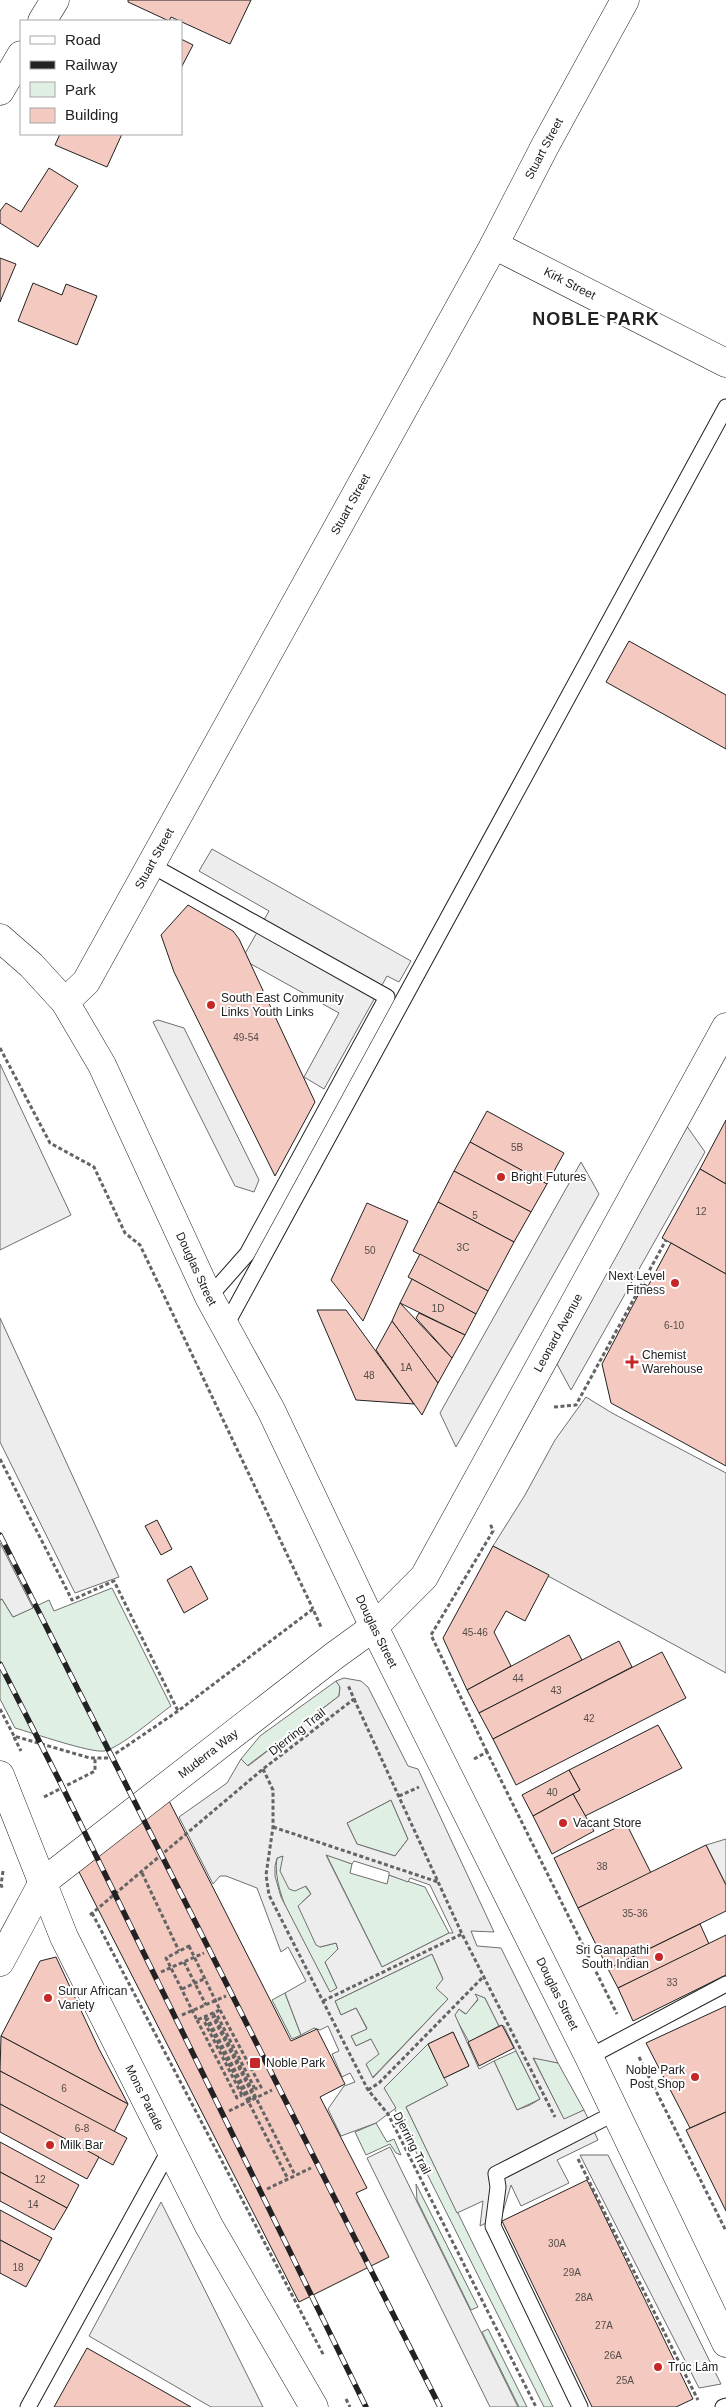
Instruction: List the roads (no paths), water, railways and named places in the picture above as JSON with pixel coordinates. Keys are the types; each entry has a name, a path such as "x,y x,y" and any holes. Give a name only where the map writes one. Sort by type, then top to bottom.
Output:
{"street":[{"path":"43,20 55,0"},
{"name":"Stuart Street","path":"65,1002 86,982 494,245 544,146 625,0"},
{"path":"0,91 20,58"},
{"name":"Kirk Street","path":"494,245 726,363"},
{"name":"Douglas Street","path":"0,938 31,965 65,1002 102,1065 209,1297 271,1410 374,1627 589,2057 726,2343"},
{"name":"Leonard Avenue","path":"374,1627 424,1577 726,1027"},
{"name":"Muderra Way","path":"43,1882 374,1627"},
{"name":"Mons Parade","path":"1,1781 64,1936 170,2149 217,2240 314,2407"},
{"path":"0,1962 43,1882"}],"lane":[{"path":"225,1327 726,407"},
{"path":"151,865 387,996 247,1254 209,1297"},
{"path":"589,2057 726,1984"},
{"path":"580,2407 493,2226 498,2187 496,2174 615,2113"},
{"path":"28,2407 170,2149"}],"railway":[{"path":"0,1535 440,2407"},
{"path":"0,1664 60,1782 366,2407"}],"place":[{"name":"South East Community Links Youth Links","path":"211,1005"},
{"name":"Bright Futures","path":"501,1177"},
{"name":"Next Level Fitness","path":"675,1283"},
{"name":"Chemist Warehouse","path":"632,1362"},
{"name":"Vacant Store","path":"563,1823"},
{"name":"Sri Ganapathi South Indian","path":"659,1957"},
{"name":"Surur African Variety","path":"48,1998"},
{"name":"Noble Park","path":"255,2063"},
{"name":"Noble Park Post Shop","path":"695,2077"},
{"name":"Milk Bar","path":"50,2145"},
{"name":"Trúc Lâm","path":"658,2367"}],"district":[{"name":"NOBLE PARK","path":"596,319"}]}
